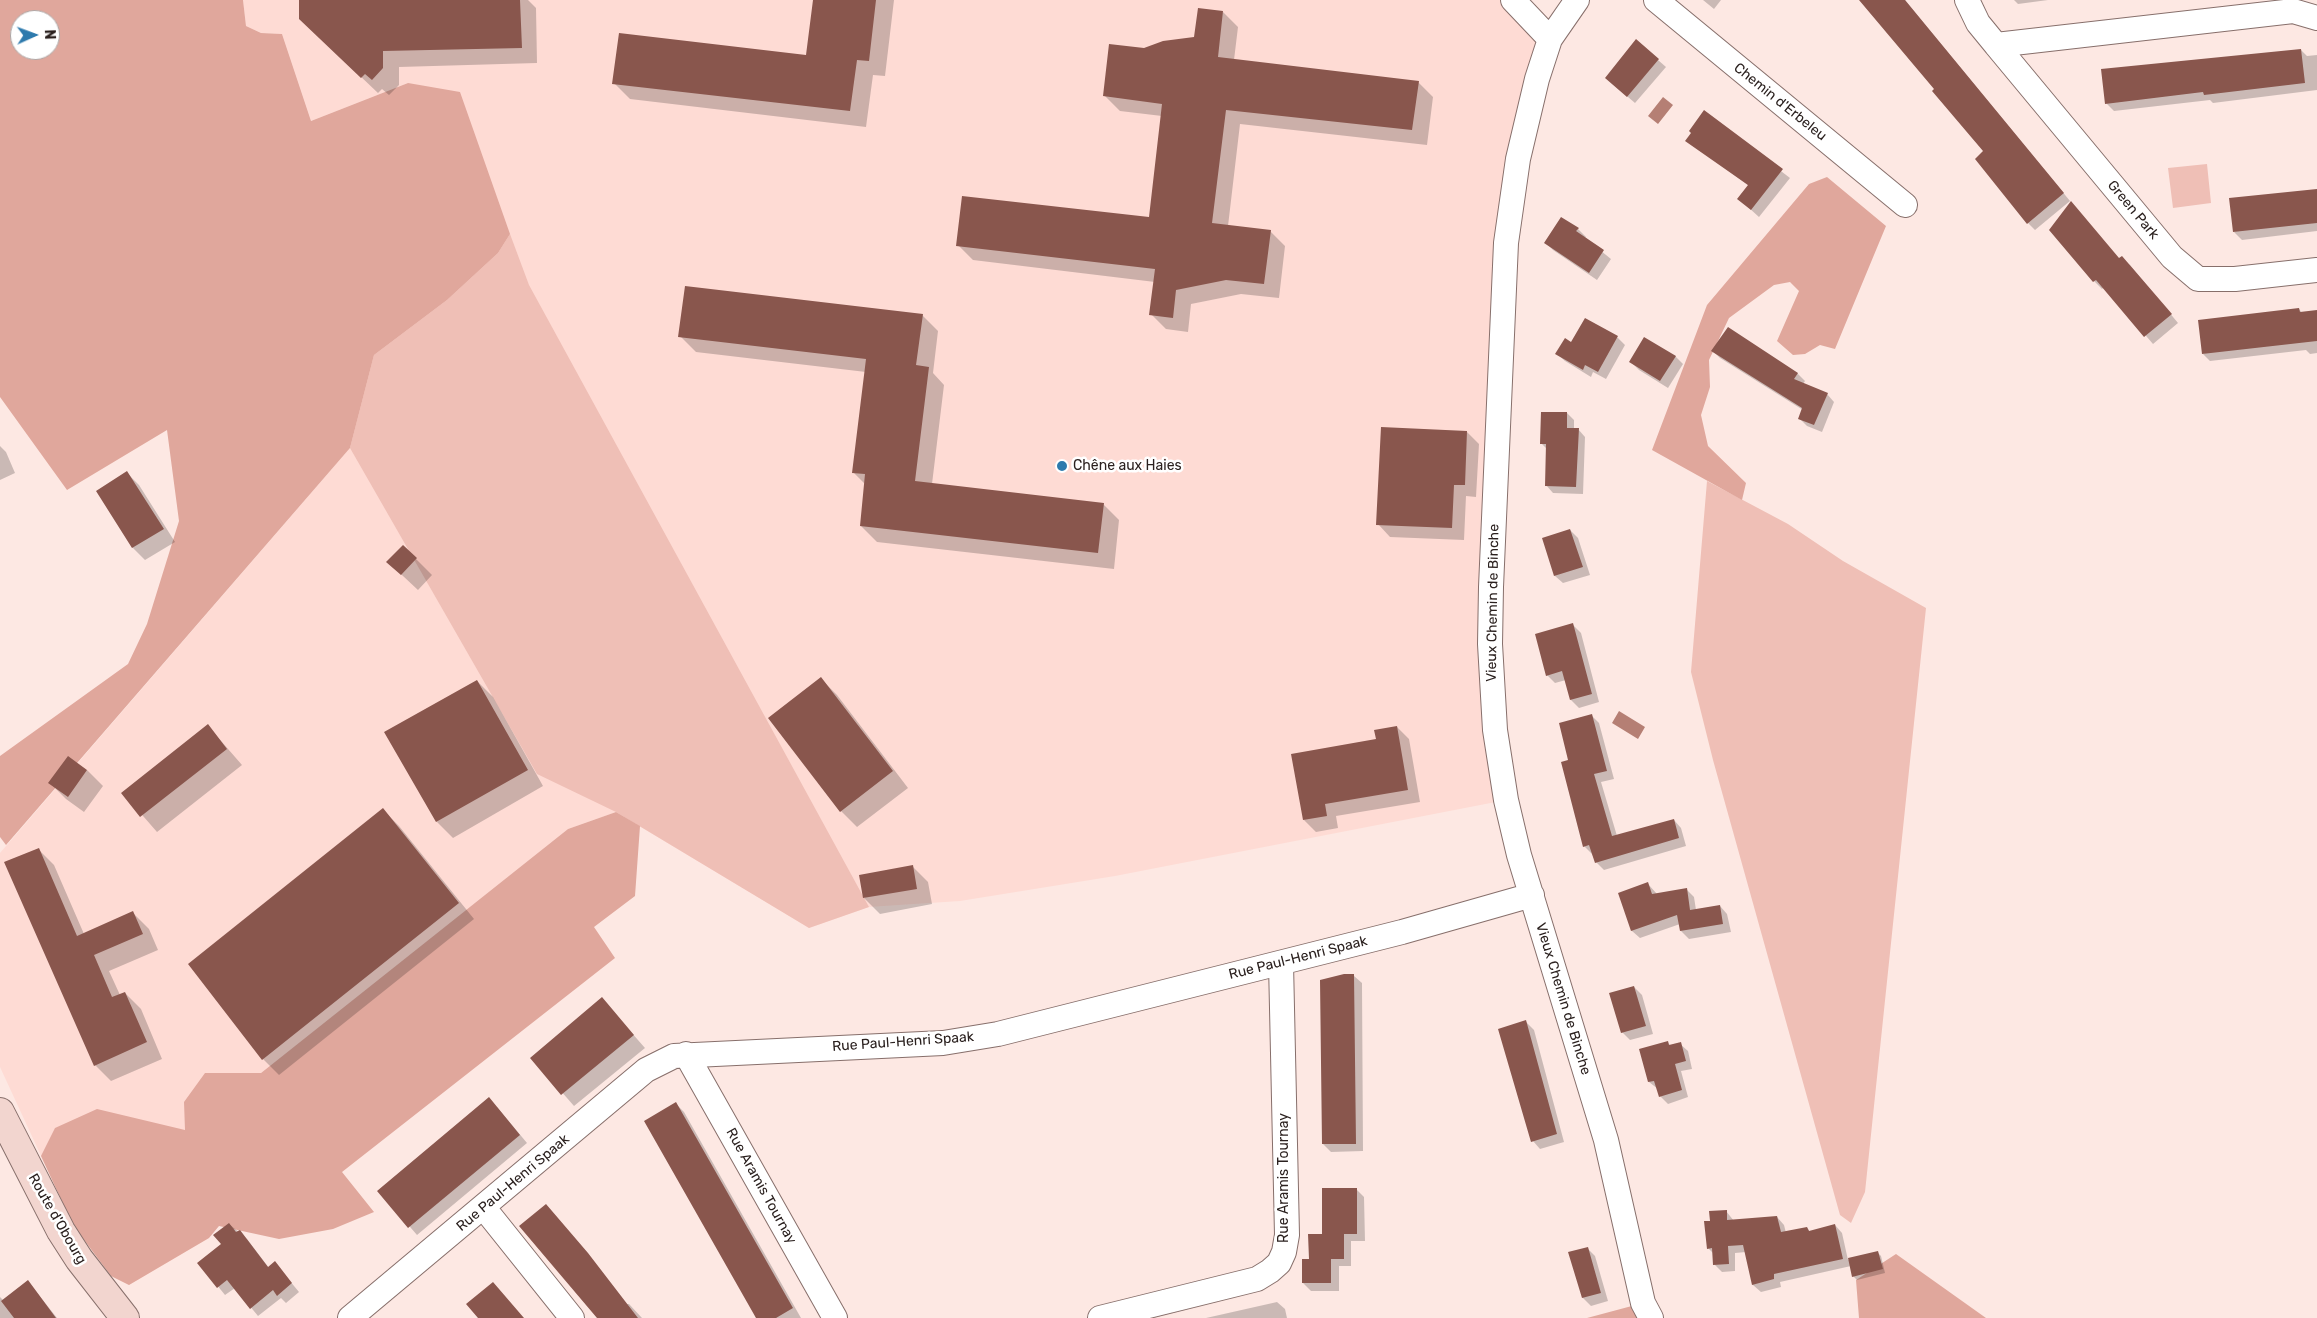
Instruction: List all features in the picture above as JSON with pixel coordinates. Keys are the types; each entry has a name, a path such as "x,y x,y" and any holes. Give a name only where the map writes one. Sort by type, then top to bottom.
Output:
{"main road":[{"name":"Route d'Obourg","path":"0,1112 6,1140 61,1231 79,1259 125,1318"}],"street":[{"path":"1512,0 1550,40"},
{"name":"Vieux Chemin de Binche","path":"1577,0 1550,40 1537,80 1518,159 1506,242 1490,644 1495,730 1506,800 1532,895 1606,1140 1643,1304 1651,1318"},
{"name":"Chemin d'Erbeleu","path":"1656,0 1905,205"},
{"name":"Green Park","path":"1967,0 1978,23 1996,45 2172,257 2198,279 2225,280 2317,270"},
{"path":"1996,45 2294,12 2317,18"},
{"name":"Rue Paul-Henri Spaak","path":"350,1318 484,1208 646,1070 674,1056 943,1042 998,1034 1281,963 1532,895"},
{"name":"Rue Aramis Tournay","path":"1100,1318 1257,1279 1270,1271 1279,1262 1284,1252 1287,1235 1281,963"},
{"name":"Rue Aramis Tournay","path":"686,1054 835,1318"},
{"path":"484,1208 572,1318"}],"shaded area":[{"path":"0,0 243,0 246,26 261,33 282,34 311,121 408,83 460,92 510,234 498,253 447,300 374,355 350,448 6,845 0,837 0,756 128,664 147,624 179,521 167,430 67,490 0,397"},
{"name":"Chêne aux Haies","path":"243,0 1513,0 1550,39 1518,159 1495,506 1506,800 1115,876 960,901 869,907 809,928 616,812 568,829 261,1073 205,1073 209,1238 129,1285 111,1276 73,1225 0,1067 0,853 350,448 408,83 311,121 282,34 261,33 246,26"},
{"path":"1663,97 1673,105 1658,124 1648,116"},
{"path":"2207,164 2211,203 2173,208 2168,168"},
{"path":"1827,177 1886,226 1835,349 1820,345 1805,354 1793,355 1777,341 1799,291 1790,282 1774,285 1729,318 1709,360 1710,387 1701,415 1708,446 1746,483 1742,500 1652,450 1707,305 1809,184"},
{"path":"510,234 529,285 869,907 809,928 616,812 537,774 350,448 374,355 447,300 498,253"},
{"path":"1707,481 1788,524 1843,561 1926,608 1865,1192 1851,1223 1840,1215 1713,760 1691,672"},
{"path":"1619,711 1645,727 1638,739 1612,723"},
{"path":"616,812 640,826 635,896 594,927 615,958 342,1172 374,1212 333,1229 279,1239 219,1226 209,1238 129,1285 111,1276 73,1225 41,1156 55,1128 97,1109 185,1130 184,1102 205,1073 261,1073 568,829"},
{"path":"1896,1254 1986,1318 1859,1318 1856,1280"},
{"path":"1643,1303 1651,1318 1587,1318"}],"building":[{"path":"299,0 520,0 522,48 383,51 383,68 372,80 365,74 361,78 299,19"},
{"path":"813,0 876,0 869,61 857,60 850,111 612,84 619,33 806,55"},
{"path":"1859,0 1905,0 2064,193 2027,224 1975,159 1983,151"},
{"path":"1198,8 1223,11 1218,57 1419,81 1412,130 1226,110 1212,223 1271,230 1264,284 1226,280 1176,290 1173,318 1149,315 1155,269 956,246 962,196 1149,217 1162,104 1103,96 1109,44 1144,48 1163,41 1194,37"},
{"path":"1636,39 1659,59 1627,97 1605,78"},
{"path":"2301,49 2305,83 2204,95 2203,92 2105,104 2101,69"},
{"path":"1704,110 1783,169 1751,210 1737,199 1748,185 1685,141 1691,133 1689,131"},
{"path":"2317,189 2317,223 2233,232 2229,198"},
{"path":"2071,201 2119,258 2122,256 2172,314 2144,337 2096,280 2093,282 2049,230"},
{"path":"1561,217 1579,228 1576,231 1604,250 1589,273 1544,243"},
{"path":"685,286 923,314 916,365 929,367 915,481 1104,503 1098,553 860,526 865,474 852,473 866,359 678,337"},
{"path":"2299,308 2300,312 2317,310 2317,341 2202,354 2198,320"},
{"path":"1585,318 1618,336 1598,372 1585,365 1583,370 1555,354 1565,338 1571,342"},
{"path":"1728,327 1798,373 1794,379 1828,393 1814,425 1798,419 1802,408 1711,351"},
{"path":"1644,337 1676,356 1660,381 1629,362"},
{"path":"1541,412 1567,412 1567,428 1579,428 1576,487 1545,486 1546,444 1540,444"},
{"path":"1381,427 1467,431 1465,485 1454,485 1452,528 1376,525"},
{"path":"127,471 164,529 132,548 96,491"},
{"path":"1570,529 1583,567 1554,576 1542,538"},
{"path":"403,545 417,558 401,575 386,562"},
{"path":"1573,623 1592,694 1570,700 1562,671 1546,676 1535,634"},
{"path":"821,677 893,771 840,812 768,718"},
{"path":"477,680 528,770 436,822 384,732"},
{"path":"1592,714 1607,771 1594,774 1612,836 1674,819 1679,838 1595,863 1589,845 1583,847 1561,762 1568,760 1559,723"},
{"path":"208,724 227,749 140,817 121,793"},
{"path":"1397,726 1408,790 1325,804 1327,816 1303,820 1291,754 1376,739 1374,730"},
{"path":"68,756 87,770 68,797 48,783"},
{"path":"383,808 459,903 262,1060 188,964"},
{"path":"39,848 77,936 133,911 143,934 94,955 112,997 125,992 147,1042 94,1066 4,862"},
{"path":"913,865 917,889 863,898 859,875"},
{"path":"1648,882 1652,894 1687,888 1690,910 1720,905 1723,924 1680,931 1677,915 1631,931 1618,893"},
{"path":"1344,974 1354,974 1356,1144 1322,1144 1320,980"},
{"path":"1634,986 1646,1026 1621,1033 1609,993"},
{"path":"602,997 634,1035 561,1095 530,1058"},
{"path":"1526,1020 1557,1134 1531,1142 1498,1029"},
{"path":"1668,1041 1669,1045 1681,1042 1686,1061 1675,1064 1682,1090 1659,1097 1654,1081 1648,1082 1639,1049"},
{"path":"489,1097 520,1135 408,1228 377,1191"},
{"path":"676,1102 793,1308 776,1318 756,1318 644,1121"},
{"path":"1322,1188 1357,1188 1357,1234 1344,1234 1344,1259 1331,1259 1331,1283 1302,1283 1302,1259 1309,1259 1308,1234 1322,1234"},
{"path":"546,1204 588,1253 638,1318 597,1318 519,1226"},
{"path":"1727,1210 1727,1220 1777,1216 1781,1232 1807,1227 1809,1231 1835,1224 1843,1259 1774,1274 1774,1279 1752,1285 1743,1245 1728,1246 1729,1264 1713,1265 1712,1248 1707,1249 1704,1221 1710,1221 1709,1211"},
{"path":"229,1223 236,1232 240,1230 268,1267 275,1261 292,1283 277,1296 273,1290 250,1309 227,1280 217,1288 197,1263 221,1244 213,1235"},
{"path":"1588,1247 1601,1293 1582,1298 1568,1252"},
{"path":"1878,1251 1883,1269 1852,1277 1848,1258"},
{"path":"28,1280 56,1318 14,1318 1,1301"},
{"path":"493,1282 524,1318 478,1318 466,1304"}],"place":[{"name":"Chêne aux Haies","path":"1062,466"}]}
